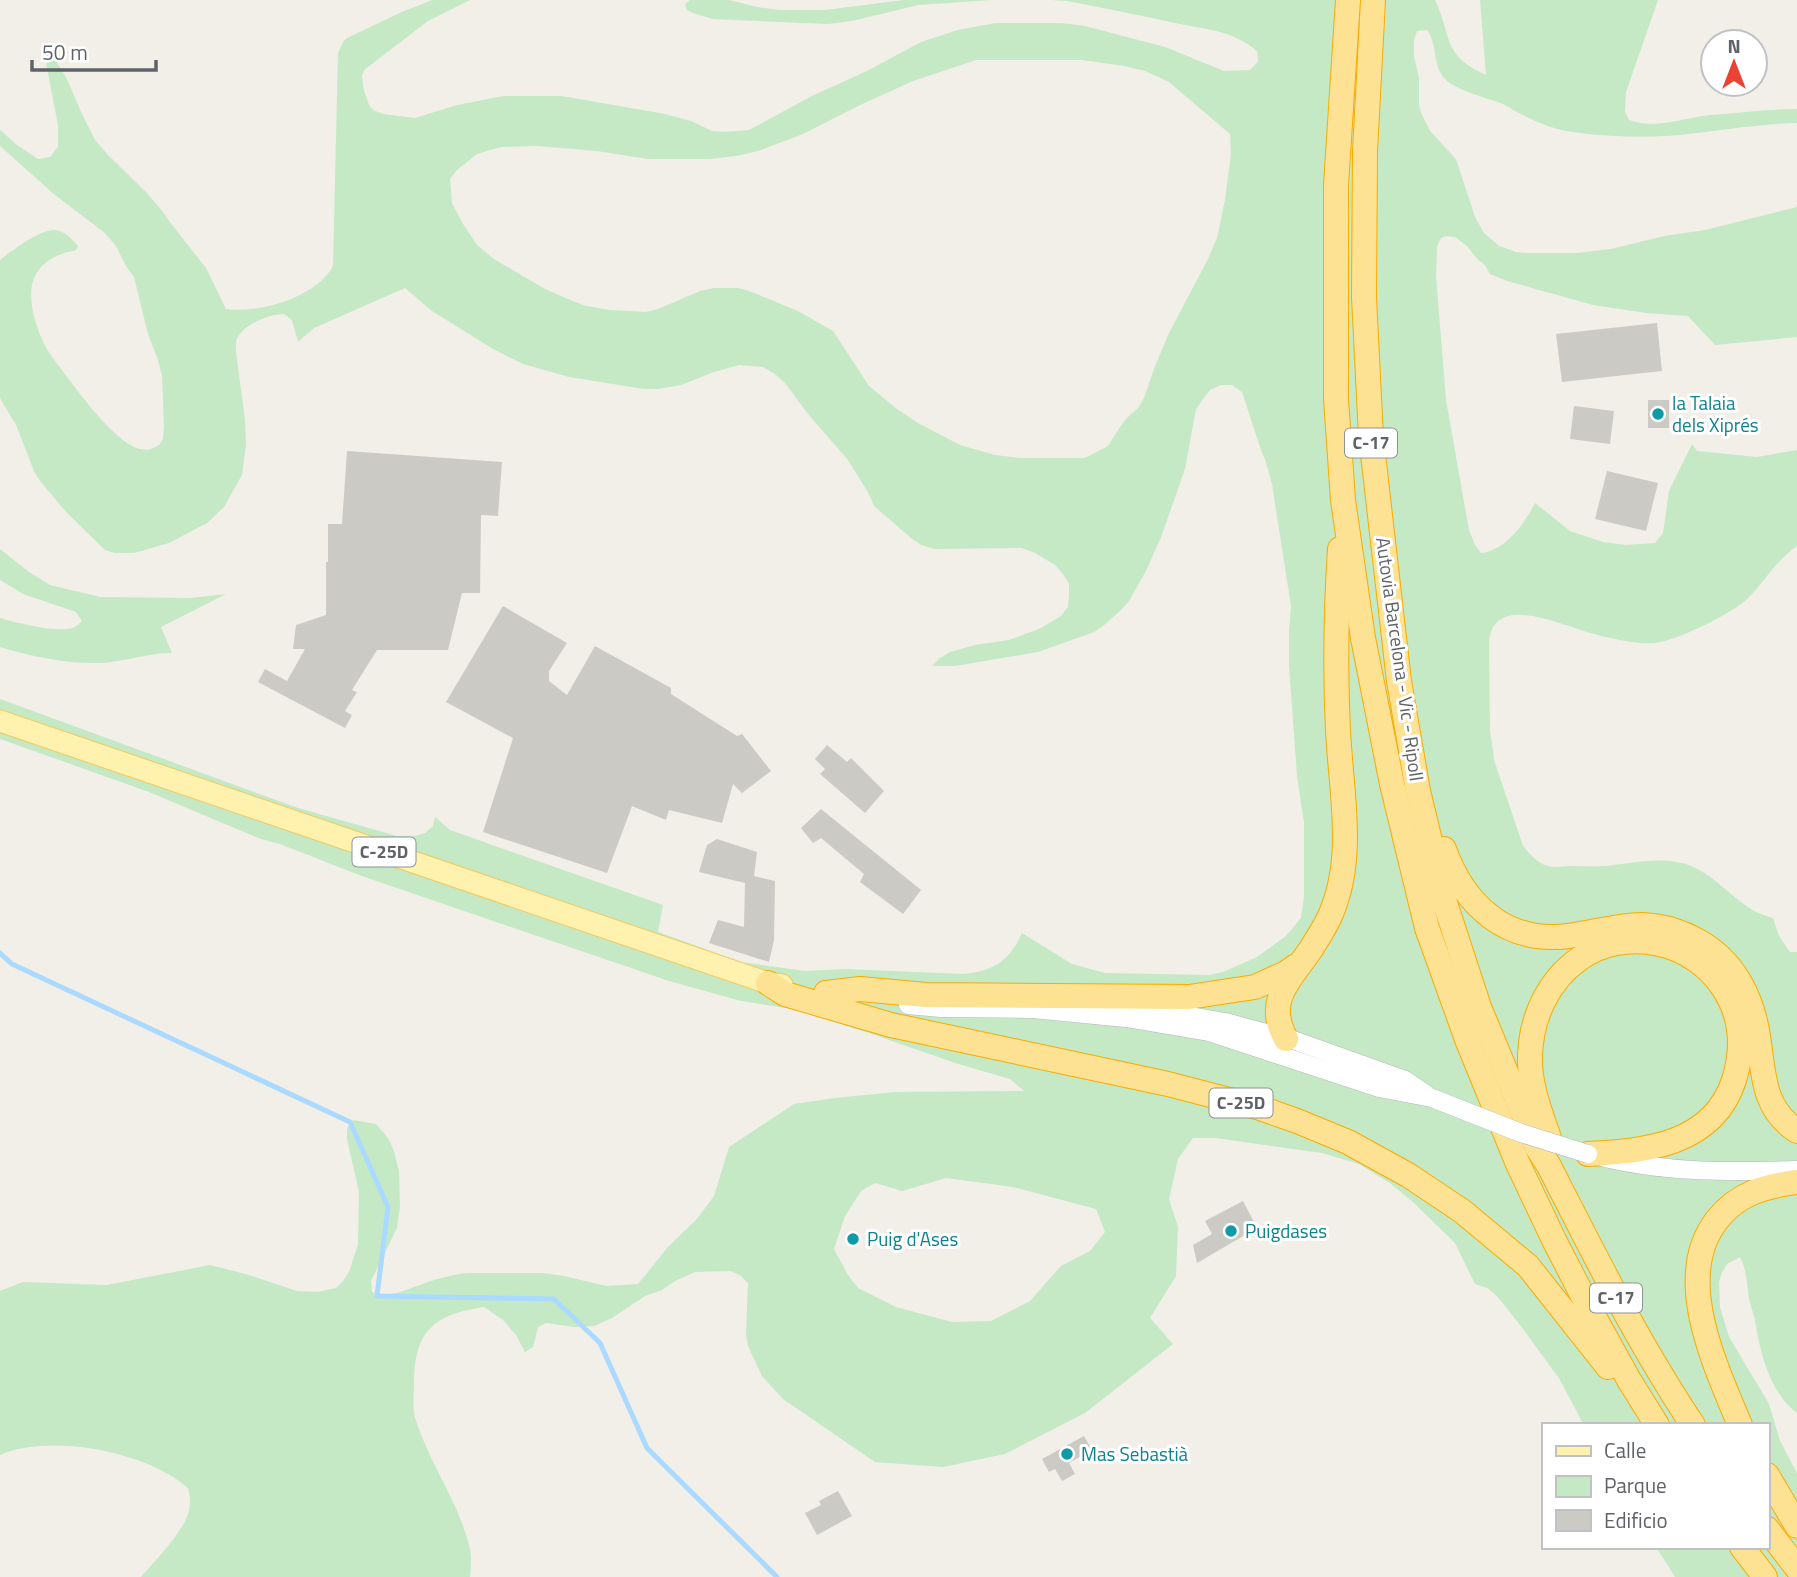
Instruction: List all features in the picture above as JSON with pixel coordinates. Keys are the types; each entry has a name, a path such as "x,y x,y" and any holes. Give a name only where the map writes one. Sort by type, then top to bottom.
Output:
{"highway":[{"name":"Autovia Barcelona - Vic - Ripoll","path":"1348,0 1336,185 1336,400 1343,500 1376,711 1427,928 1468,1042 1518,1164 1565,1262 1629,1380 1656,1423"},
{"name":"Autovia Barcelona - Vic - Ripoll","path":"1373,0 1365,152 1364,297 1371,437 1399,681 1418,791 1445,903 1479,1007 1537,1147 1621,1307 1692,1423"},
{"path":"1286,1038 1278,1020 1278,1004 1283,988 1329,917 1336,900 1344,859 1337,666 1343,500"},
{"path":"1418,791 1456,877 1478,907 1500,924 1525,934 1554,937 1623,925 1655,925 1685,934 1712,950 1737,975 1744,989 1755,1018 1762,1073 1768,1096 1783,1120 1797,1132"},
{"path":"1549,1166 1553,1153 1535,1094 1530,1054 1545,996 1572,964 1601,948 1637,941 1663,944 1683,951 1701,963 1719,981 1732,1002 1740,1027 1741,1047 1732,1086 1714,1115 1698,1129 1679,1139 1629,1152 1588,1154"},
{"path":"826,993 860,989 926,995 1189,997 1255,987 1300,964"},
{"name":"C-25D","path":"768,983 785,994 891,1025 1168,1084 1260,1108 1348,1142 1408,1175 1462,1210 1487,1231 1528,1266 1616,1377 1629,1380"},
{"path":"1739,1423 1715,1365 1703,1322 1698,1284 1701,1252 1713,1225 1733,1202 1762,1188 1797,1182"},
{"path":"1769,1478 1797,1526"},
{"path":"1769,1532 1797,1568"},
{"path":"1744,1549 1765,1577"}],"main road":[{"name":"C-25D","path":"0,721 768,983 826,993"}],"street":[{"path":"826,993 865,1001 941,1008 1033,1009 1126,1018 1209,1032 1367,1084 1425,1097 1521,1133 1588,1154 1682,1170 1797,1170"},
{"path":"1033,1009 1057,1005 1150,1009 1225,1022 1286,1038 1394,1075 1405,1080 1425,1097"}],"green space":[{"path":"432,0 470,0 428,21 364,70 363,87 373,110 415,118 457,105 503,96 562,96 665,114 691,121 712,131 725,132 749,130 921,42 958,30 995,23 1061,23 1085,26 1165,47 1224,71 1250,70 1258,62 1257,51 1220,32 1051,0 1435,0 1455,52 1462,60 1486,75 1480,0 1658,0 1626,92 1625,112 1629,120 1659,124 1710,115 1797,109 1797,123 1680,135 1594,135 1567,131 1541,123 1501,103 1455,86 1441,73 1427,30 1417,31 1414,40 1421,113 1430,131 1456,159 1475,217 1484,233 1499,246 1527,253 1577,253 1611,249 1664,236 1705,230 1797,207 1797,337 1715,345 1688,316 1593,305 1490,274 1485,265 1455,237 1441,238 1437,246 1436,276 1446,400 1469,530 1481,553 1498,547 1513,535 1535,503 1570,531 1603,542 1626,545 1655,543 1663,533 1669,491 1692,444 1697,451 1757,457 1797,450 1797,546 1746,600 1728,612 1675,638 1654,643 1615,639 1547,619 1515,615 1502,619 1493,628 1489,644 1490,731 1494,760 1523,846 1531,855 1544,865 1553,867 1602,866 1642,861 1677,862 1691,866 1714,880 1747,907 1773,918 1779,936 1790,952 1797,952 1797,1413 1780,1396 1769,1374 1740,1257 1727,1264 1719,1282 1720,1307 1729,1337 1769,1404 1780,1441 1797,1473 1797,1577 1675,1577 1657,1549 1769,1549 1769,1423 1583,1423 1560,1380 1524,1330 1497,1296 1487,1288 1475,1284 1455,1243 1390,1183 1359,1164 1322,1153 1216,1138 1193,1138 1178,1159 1169,1199 1178,1227 1176,1276 1150,1318 1173,1344 1085,1413 1005,1454 943,1467 875,1462 783,1399 762,1376 748,1346 746,1334 748,1283 740,1275 730,1271 695,1272 645,1296 612,1318 594,1326 575,1327 546,1323 538,1327 533,1347 525,1352 516,1335 503,1320 484,1307 452,1315 430,1328 418,1350 415,1365 414,1412 422,1437 464,1529 471,1553 470,1577 141,1577 169,1545 187,1518 190,1507 188,1488 170,1475 148,1465 98,1450 45,1446 0,1455 0,1291 23,1282 107,1285 210,1265 297,1291 318,1292 336,1288 349,1272 358,1244 359,1192 347,1139 347,1128 353,1120 376,1124 389,1140 399,1172 400,1206 397,1228 371,1281 372,1292 396,1293 444,1277 469,1273 542,1273 606,1286 638,1284 668,1247 697,1219 714,1196 729,1147 794,1104 895,1092 1024,1091 1010,1079 792,1009 741,1001 669,981 261,839 149,792 0,739 0,699 298,808 397,836 425,833 433,826 435,817 450,830 663,905 658,932 741,962 805,971 845,969 963,974 999,963 1012,951 1022,933 1072,964 1105,973 1210,975 1257,957 1286,936 1301,918 1304,896 1304,823 1297,776 1289,665 1291,606 1272,484 1242,392 1232,385 1221,385 1210,390 1196,409 1185,469 1161,537 1146,571 1121,610 1094,632 1038,652 955,666 932,666 950,652 1009,640 1041,628 1061,616 1068,607 1069,584 1055,565 1022,548 934,549 921,545 874,506 848,460 785,383 763,367 739,365 681,385 658,389 569,377 523,364 493,349 432,311 405,288 314,328 298,342 292,320 284,314 249,325 236,341 245,420 246,445 242,475 224,507 207,523 169,543 134,553 105,550 67,513 40,481 16,425 0,398 0,260 26,241 49,231 62,232 78,246 76,250 47,262 38,271 31,294 32,307 41,337 56,362 104,422 131,446 145,450 160,444 163,439 162,375 148,334 134,277 116,246 105,233 55,195 0,146 0,130 38,159 50,157 58,147 58,125 43,47 45,43 67,79 95,140 163,212 206,268 226,309 270,306 301,295 325,277 333,266 338,53 347,38","holes":["976,60 1082,60 1145,71 1169,82 1230,134 1231,154 1217,238 1169,333 1144,398 1108,446 1085,458 1020,458 995,455 960,445 918,423 869,386 833,331 798,311 749,291 714,288 646,312 610,310 575,302 545,289 494,259 477,245 452,203 450,179 457,170 477,154 502,147 537,146 648,159 736,156 758,151 803,134 913,81","946,1178 1013,1187 1096,1209 1105,1232 1090,1251 1061,1266 1030,1301 991,1321 952,1322 896,1307 858,1288 834,1249 845,1216 861,1191 875,1183 902,1191"]},
{"path":"690,0 729,0 780,10 826,10 903,0 992,0 918,5 828,24 713,19 687,10 685,4"},
{"path":"0,549 50,585 100,597 191,598 226,594 161,627 172,653 102,663 38,657 0,647 0,618 57,629 73,628 82,621 76,612 23,594 0,580"}],"building":[{"path":"1657,323 1662,371 1562,382 1556,334"},
{"name":"la Talaia dels Xiprés","path":"1648,400 1669,400 1669,428 1648,428"},
{"path":"1574,406 1614,411 1610,444 1570,439"},
{"path":"347,451 502,462 498,516 481,515 480,593 462,593 448,650 377,650 352,690 357,692 345,711 352,715 345,728 258,682 265,669 287,681 305,649 293,649 296,625 326,615 328,524 342,524"},
{"path":"1607,471 1658,483 1646,531 1595,519"},
{"path":"503,606 567,643 549,671 549,681 567,695 595,646 671,688 671,694 737,736 742,734 771,771 742,793 733,784 722,823 669,810 666,820 632,806 607,873 483,832 513,738 446,702"},
{"path":"827,745 847,762 851,758 884,791 865,813 820,774 825,769 815,759"},
{"path":"821,809 921,890 903,914 860,882 864,874 821,838 813,843 801,828"},
{"path":"717,839 757,852 754,876 775,881 774,940 769,962 709,943 718,920 744,927 745,883 699,872 707,845"},
{"name":"Puigdases","path":"1243,1201 1257,1228 1197,1263 1193,1245 1212,1234 1205,1221"},
{"name":"Mas Sebastià","path":"1084,1436 1092,1450 1069,1463 1075,1474 1062,1481 1055,1469 1049,1472 1042,1459"},
{"path":"838,1491 852,1516 817,1535 805,1513 821,1505 819,1501"}],"waterway":[{"path":"0,953 12,964 350,1122 388,1207 377,1296 554,1299 600,1343 647,1448 777,1577"}],"place":[{"name":"la Talaia dels Xiprés","path":"1658,414"},
{"name":"Puigdases","path":"1231,1231"},
{"name":"Puig d'Ases","path":"853,1239"},
{"name":"Mas Sebastià","path":"1067,1454"}]}
